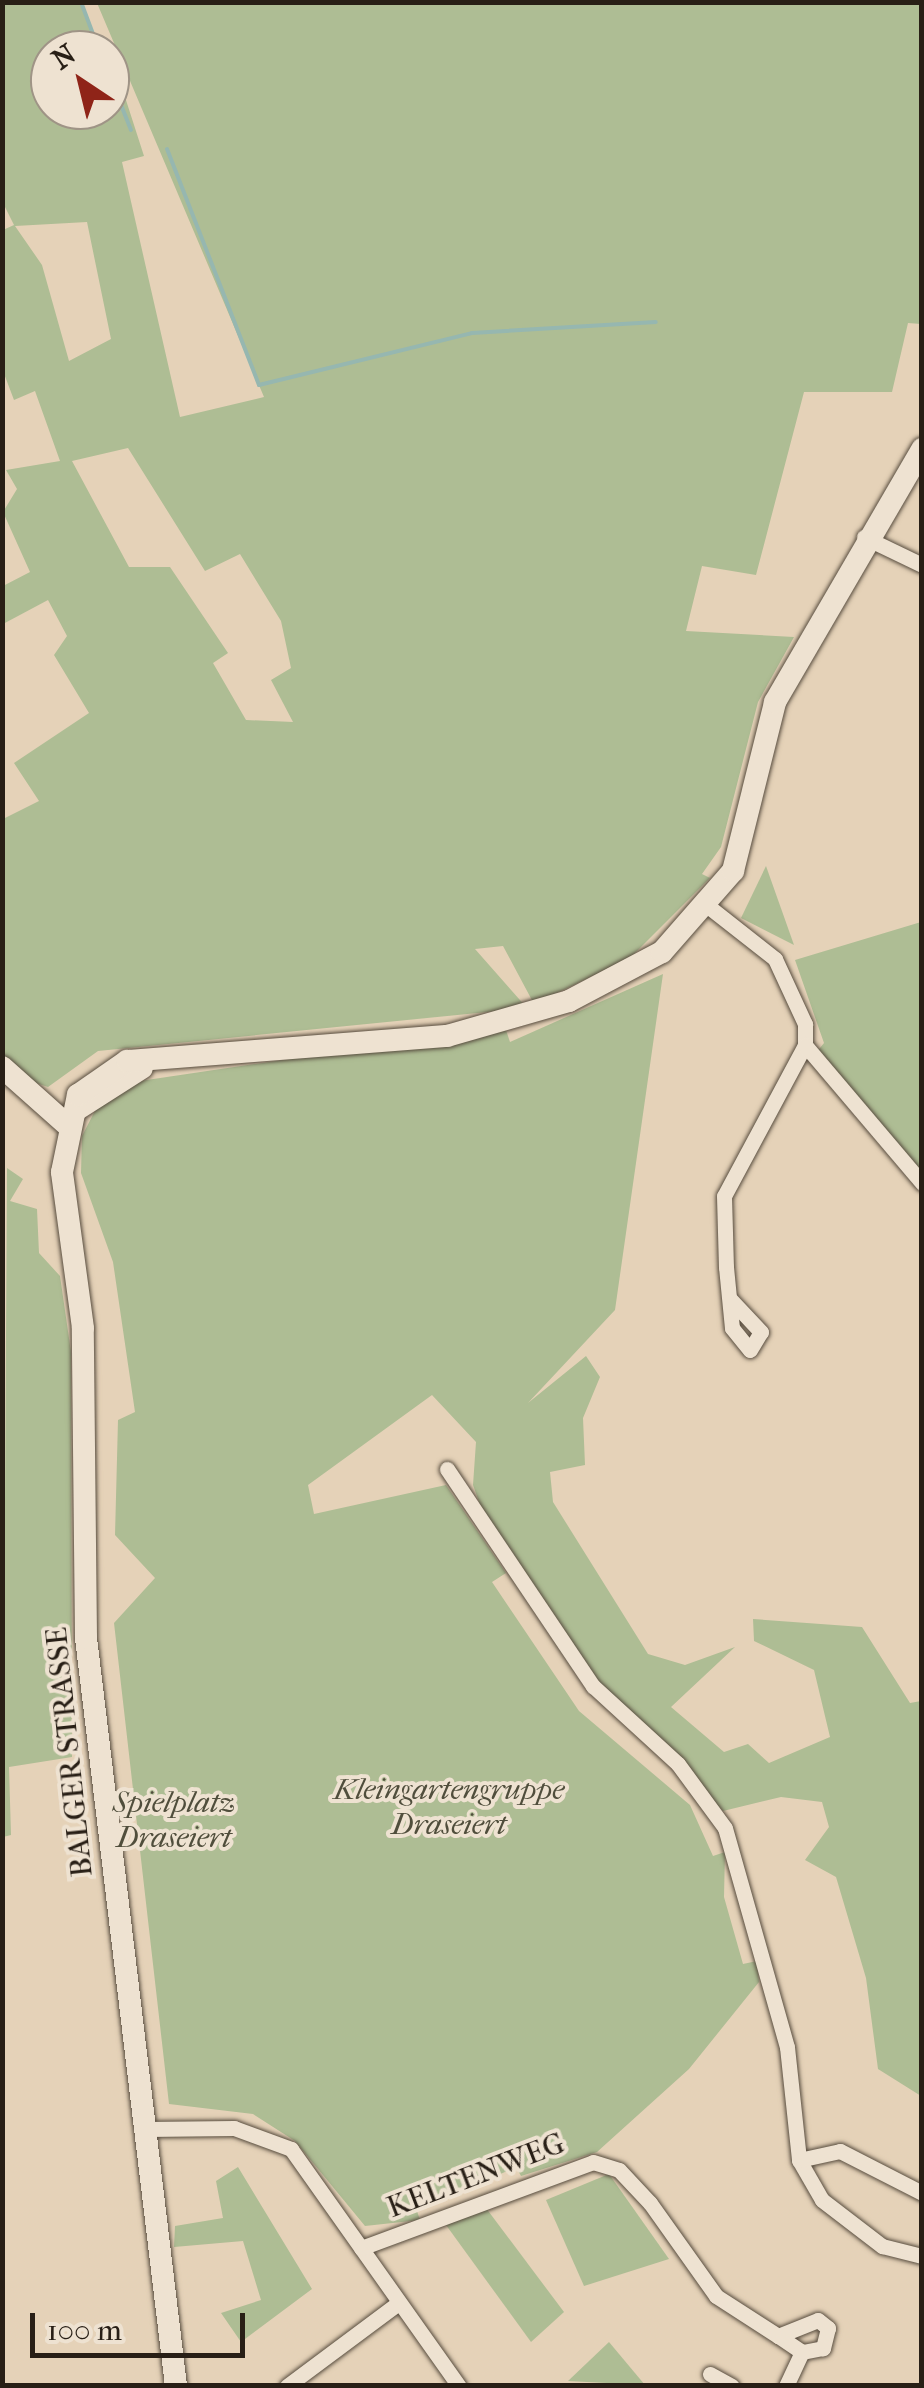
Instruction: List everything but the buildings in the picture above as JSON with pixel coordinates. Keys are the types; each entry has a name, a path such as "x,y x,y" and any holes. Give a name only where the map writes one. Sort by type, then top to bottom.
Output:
{"street":[{"path":"7,1078 70,1119 92,1077 157,1061 427,1038 530,1015 640,967 708,907 743,848 775,702 864,537 922,449"},
{"path":"864,537 922,565"},
{"path":"708,907 775,960 794,990 805,1046 922,1183"},
{"path":"730,1299 724,1196 805,1046"},
{"name":"BALGER STRASSE","path":"70,1119 62,1172 86,1382 86,1638 176,2386"},
{"path":"448,1470 593,1686 678,1764 724,1828 788,2047 799,2160 849,2227 922,2256"},
{"path":"146,2129 190,2124 266,2134 328,2192 397,2304 459,2386"},
{"path":"799,2160 840,2151 922,2193"},
{"name":"KELTENWEG","path":"361,2248 593,2162 619,2170 650,2203 716,2296 802,2352"},
{"path":"287,2386 397,2304"},
{"path":"778,2336 818,2320 830,2338 802,2352 786,2386"},
{"path":"710,2374 732,2386"}],"green space":[{"path":"3,3 80,3 93,30 30,30 30,130 130,130 130,113 144,156 122,162 180,417 264,397 130,81 130,30 108,30 97,3 921,3 921,324 908,323 892,392 804,392 756,575 702,566 686,631 794,637 758,702 721,847 702,874 710,878 630,958 534,1004 503,946 475,949 527,1008 98,1051 48,1087 3,1072 3,819 39,801 14,763 89,713 54,655 67,636 48,600 3,624 3,586 30,572 3,512 17,489 6,470 60,461 35,391 14,400 3,371 3,230 14,225 3,203","holes":["87,222 111,339 69,361 42,265 15,226","128,448 205,571 240,554 281,621 291,668 271,680 293,722 246,720 213,663 228,653 170,567 129,567 72,461"]},
{"path":"766,866 794,945 741,918"},
{"path":"921,922 921,1183 816,1053 824,1043 795,960"},
{"path":"663,974 615,1310 528,1403 586,1356 600,1377 583,1418 585,1465 550,1472 553,1502 648,1654 685,1665 735,1647 671,1707 724,1752 748,1744 769,1763 830,1737 814,1670 754,1641 753,1619 862,1627 910,1703 921,1701 921,2096 878,2069 866,1978 836,1877 805,1860 829,1827 822,1802 781,1797 723,1811 593,1686 489,1530 473,1485 476,1442 432,1395 308,1485 314,1514 446,1485 506,1573 492,1582 579,1711 690,1805 713,1856 725,1852 724,1897 743,1964 757,1961 759,1982 689,2069 597,2152 521,2176 516,2167 417,2211 420,2220 365,2226 295,2141 253,2114 169,2104 114,1623 155,1578 115,1535 118,1420 135,1412 113,1262 81,1173 82,1136 98,1105 140,1081 505,1027 510,1042"},
{"path":"7,1168 23,1179 10,1201 37,1209 39,1253 60,1276 71,1352 72,1757 9,1767 11,1835 3,1837"},
{"path":"238,2167 312,2289 241,2342 221,2313 261,2300 243,2241 174,2247 175,2226 223,2218 216,2181"},
{"path":"609,2174 669,2259 584,2286 546,2200"},
{"path":"486,2208 564,2312 531,2342 446,2225"},
{"path":"609,2342 645,2385 568,2381"}],"waterway":[{"path":"81,2 92,30"},
{"path":"167,149 259,385 472,333 656,322"}],"park label":[{"name":"Kleingartengruppe Draseiert","path":"449,1807"},
{"name":"Spielplatz Draseiert","path":"174,1820"}]}
